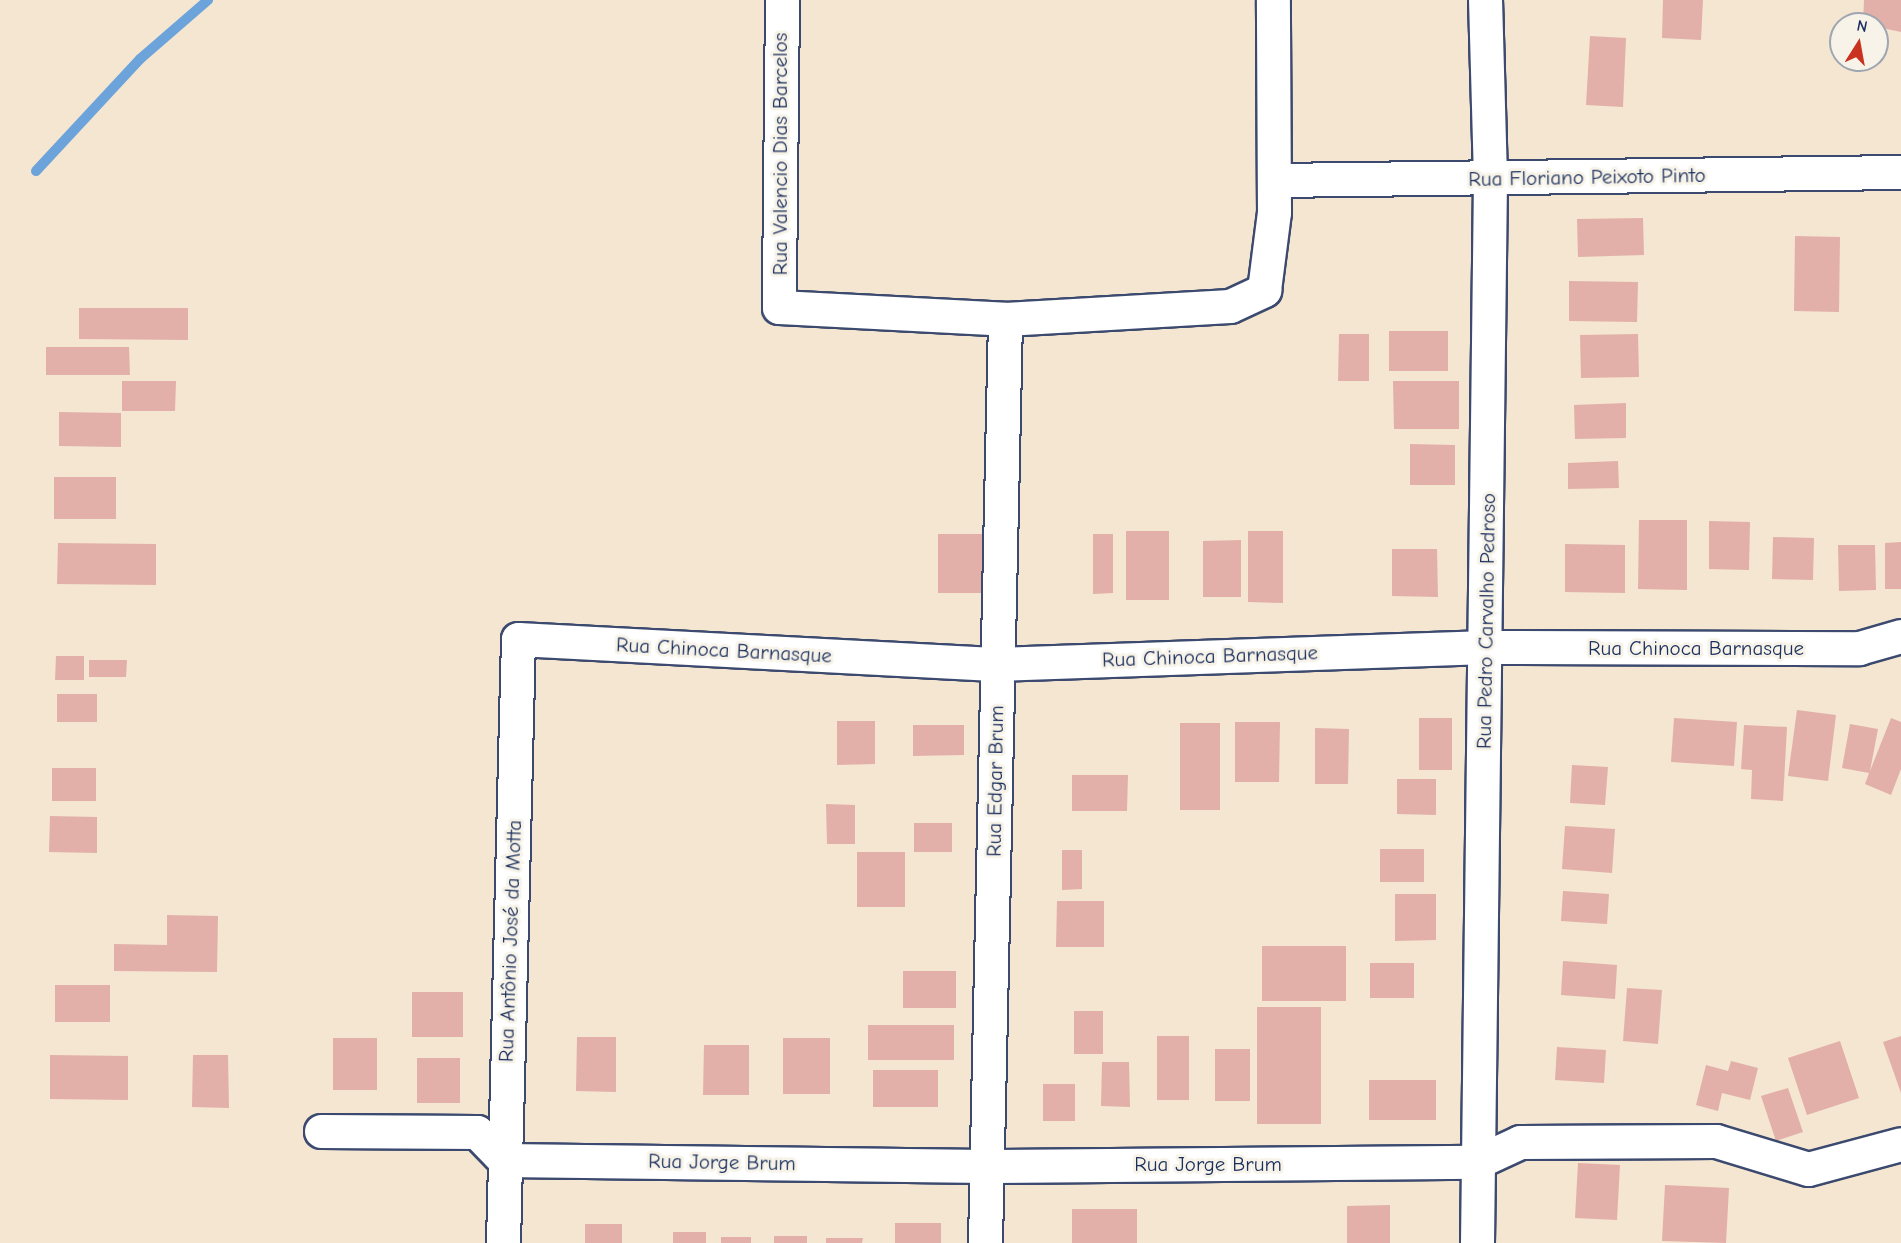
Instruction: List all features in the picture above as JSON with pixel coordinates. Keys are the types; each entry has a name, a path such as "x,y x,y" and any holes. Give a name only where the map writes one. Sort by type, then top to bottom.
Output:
{"street":[{"name":"Rua Valencio Dias Barcelos","path":"782,0 779,307 1005,319"},
{"path":"1005,319 1230,306 1264,290 1274,180 1273,0"},
{"name":"Rua Pedro Carvalho Pedroso","path":"1477,1243 1487,647 1491,178 1485,0"},
{"name":"Rua Floriano Peixoto Pinto","path":"1274,180 1901,172"},
{"name":"Rua Edgar Brum","path":"985,1243 1005,319"},
{"name":"Rua Chinoca Barnasque","path":"518,639 998,664 1487,647 1859,648 1901,636"},
{"name":"Rua Antônio José da Motta","path":"503,1243 518,639"},
{"path":"321,1131 477,1132 504,1160"},
{"name":"Rua Jorge Brum","path":"504,1160 986,1166 1477,1162 1520,1142 1716,1141 1808,1169 1901,1144"}],"building":[{"path":"1663,0 1703,0 1701,40 1662,38"},
{"path":"1864,0 1901,0 1901,32 1889,29 1889,12 1864,12"},
{"path":"1590,36 1626,38 1623,107 1586,105"},
{"path":"1643,218 1644,255 1578,257 1577,219"},
{"path":"1795,236 1840,237 1839,312 1794,311"},
{"path":"1569,281 1638,282 1637,322 1569,321"},
{"path":"79,308 188,308 188,340 79,339"},
{"path":"1389,331 1448,331 1448,371 1389,371"},
{"path":"1339,334 1369,334 1369,381 1338,381"},
{"path":"1638,334 1639,377 1581,378 1580,335"},
{"path":"46,347 129,347 130,375 46,375"},
{"path":"122,381 176,381 175,411 122,411"},
{"path":"1393,381 1459,381 1459,429 1394,429"},
{"path":"1626,403 1626,438 1575,439 1574,405"},
{"path":"59,412 121,413 121,447 59,446"},
{"path":"1410,444 1455,445 1455,485 1410,485"},
{"path":"1618,461 1619,488 1568,489 1568,463"},
{"path":"54,477 116,477 116,519 54,519"},
{"path":"1639,520 1687,520 1687,590 1638,589"},
{"path":"1709,521 1750,522 1749,570 1709,569"},
{"path":"1126,531 1169,531 1169,600 1126,600"},
{"path":"1248,531 1283,531 1283,603 1248,602"},
{"path":"938,534 982,534 982,593 938,593"},
{"path":"1093,534 1113,534 1113,593 1093,594"},
{"path":"1773,537 1814,538 1813,580 1772,579"},
{"path":"1241,540 1241,597 1203,597 1203,541"},
{"path":"1901,542 1901,589 1885,589 1885,543"},
{"path":"58,543 156,544 156,585 57,584"},
{"path":"1565,544 1625,545 1625,593 1565,592"},
{"path":"1838,545 1875,545 1876,590 1839,591"},
{"path":"1392,549 1437,549 1438,597 1392,596"},
{"path":"56,656 84,656 84,680 55,680"},
{"path":"89,660 127,660 126,677 89,677"},
{"path":"57,694 97,694 97,722 57,722"},
{"path":"1797,710 1836,715 1828,781 1788,776"},
{"path":"1419,718 1452,718 1452,770 1419,770"},
{"path":"1674,718 1737,722 1734,766 1671,762"},
{"path":"1891,718 1901,722 1901,769 1891,795 1865,784 1869,773 1842,768 1850,724 1878,729 1870,771"},
{"path":"837,721 875,721 875,764 837,765"},
{"path":"1235,722 1280,722 1279,782 1235,782"},
{"path":"1180,723 1220,723 1220,810 1180,810"},
{"path":"913,725 964,725 964,755 913,756"},
{"path":"1744,725 1787,727 1783,801 1751,799 1752,770 1741,769"},
{"path":"1315,728 1349,729 1348,784 1315,784"},
{"path":"1572,765 1608,767 1605,805 1570,803"},
{"path":"52,768 96,768 96,801 52,801"},
{"path":"1072,775 1128,775 1127,811 1072,811"},
{"path":"1397,779 1436,779 1436,815 1397,814"},
{"path":"826,804 855,805 855,844 827,844"},
{"path":"50,816 97,817 97,853 49,852"},
{"path":"914,823 952,823 952,852 914,852"},
{"path":"1565,826 1615,829 1612,873 1562,869"},
{"path":"1380,849 1424,849 1424,882 1380,882"},
{"path":"1062,850 1082,850 1082,889 1062,890"},
{"path":"857,852 905,852 905,907 857,907"},
{"path":"1563,891 1609,894 1607,924 1561,921"},
{"path":"1395,894 1436,894 1436,940 1395,941"},
{"path":"1057,901 1104,901 1104,947 1056,947"},
{"path":"167,915 218,916 217,972 114,971 114,944 167,945"},
{"path":"1262,946 1346,946 1346,1001 1262,1001"},
{"path":"1563,961 1617,965 1615,999 1561,995"},
{"path":"1370,963 1414,963 1414,998 1370,998"},
{"path":"903,971 956,971 956,1008 903,1008"},
{"path":"55,985 110,985 110,1022 55,1022"},
{"path":"1627,988 1662,990 1658,1044 1623,1041"},
{"path":"412,992 463,992 463,1037 412,1037"},
{"path":"1257,1007 1321,1007 1321,1124 1257,1124"},
{"path":"1074,1011 1103,1011 1103,1054 1074,1054"},
{"path":"868,1025 954,1025 954,1060 868,1060"},
{"path":"1157,1036 1189,1036 1189,1100 1157,1100"},
{"path":"1901,1036 1901,1093 1883,1042"},
{"path":"577,1037 616,1037 616,1092 576,1091"},
{"path":"333,1038 377,1038 377,1090 333,1090"},
{"path":"783,1038 830,1038 830,1094 783,1094"},
{"path":"1840,1041 1859,1098 1807,1115 1788,1058"},
{"path":"704,1045 749,1045 749,1095 703,1095"},
{"path":"1557,1047 1606,1050 1604,1083 1555,1080"},
{"path":"1215,1049 1250,1049 1250,1101 1215,1101"},
{"path":"50,1055 128,1056 128,1100 50,1099"},
{"path":"193,1055 228,1055 229,1108 192,1107"},
{"path":"417,1058 460,1058 460,1103 417,1103"},
{"path":"1731,1061 1758,1068 1750,1100 1722,1093 1718,1111 1696,1105 1706,1065 1728,1071"},
{"path":"1102,1062 1129,1062 1130,1107 1101,1106"},
{"path":"873,1070 938,1070 938,1107 873,1107"},
{"path":"1369,1080 1436,1080 1436,1120 1369,1120"},
{"path":"1043,1084 1075,1084 1075,1121 1043,1121"},
{"path":"1788,1088 1803,1132 1776,1141 1761,1096"},
{"path":"1578,1163 1620,1165 1617,1220 1575,1218"},
{"path":"1665,1185 1729,1188 1726,1243 1662,1241"},
{"path":"1390,1205 1390,1243 1347,1243 1347,1206"},
{"path":"1072,1209 1137,1209 1137,1243 1072,1243"},
{"path":"895,1223 941,1223 941,1243 895,1243"},
{"path":"585,1224 622,1224 622,1243 585,1243"},
{"path":"673,1232 706,1232 706,1243 673,1243"},
{"path":"774,1236 807,1236 807,1243 774,1243"},
{"path":"721,1237 751,1237 751,1243 721,1243"},
{"path":"826,1238 863,1238 862,1243 826,1243"}],"waterway":[{"path":"36,171 140,59 208,0"}]}
